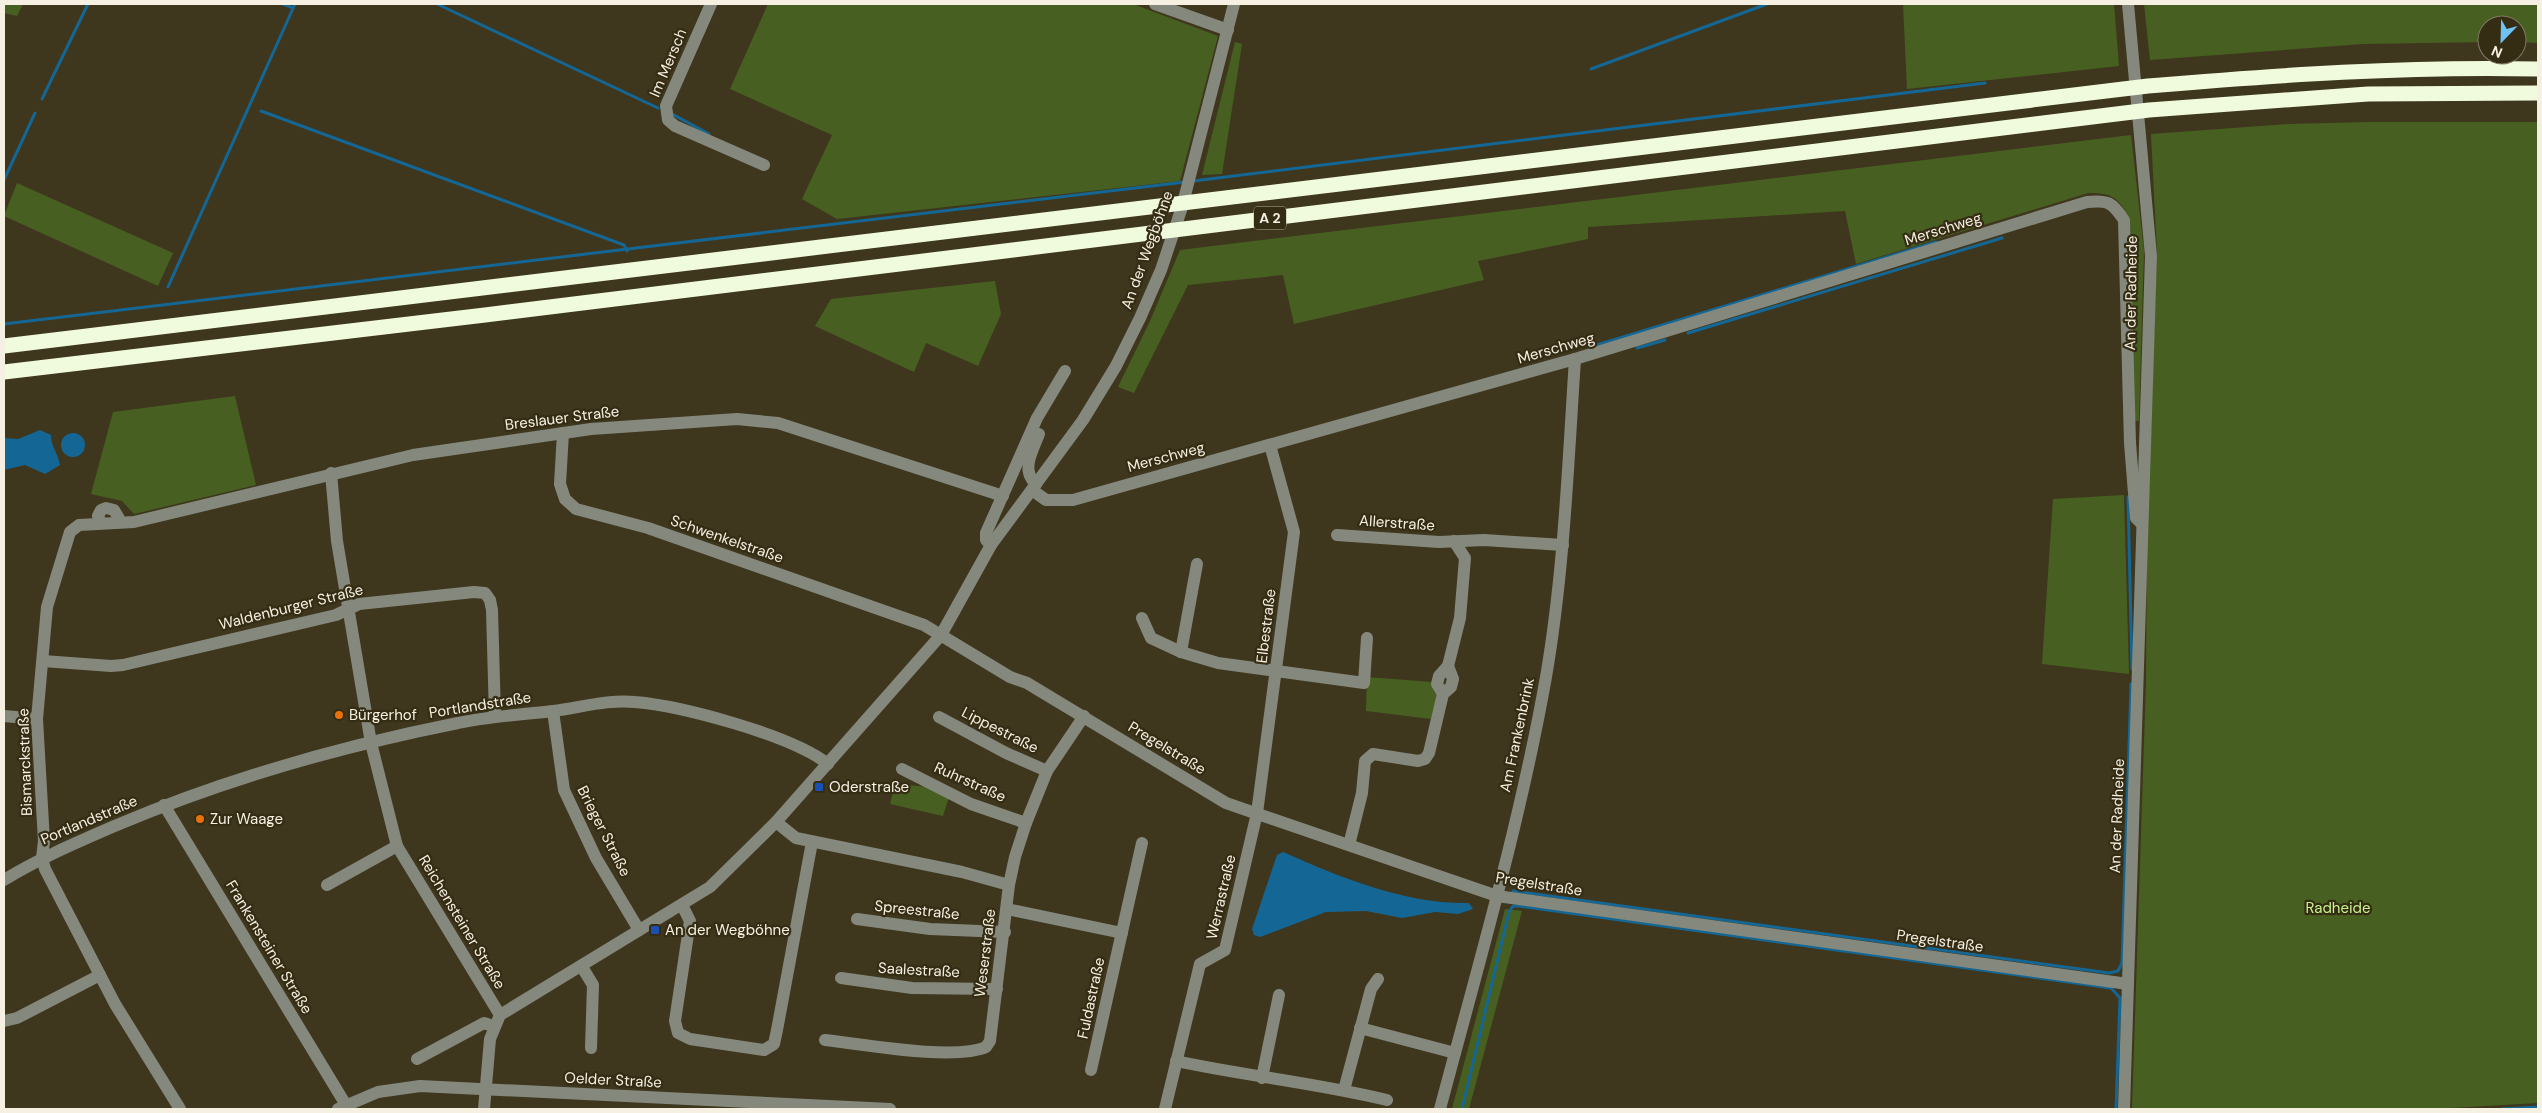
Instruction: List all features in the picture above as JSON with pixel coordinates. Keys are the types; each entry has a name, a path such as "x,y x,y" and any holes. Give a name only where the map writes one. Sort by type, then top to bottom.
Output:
{"highway":[{"name":"A 2","path":"4,346 88,338 2148,86 2366,70 2538,69"},
{"name":"A 2","path":"4,372 2149,110 2368,94 2538,93"}],"street":[{"name":"Im Mersch","path":"711,4 666,106 666,116 675,126 764,166"},
{"path":"1155,4 1228,30"},
{"name":"An der Wegböhne","path":"417,1059 484,1023 496,1020 710,887 776,822 941,635 991,545 1083,420 1116,366 1161,270 1194,165 1234,4"},
{"name":"An der Radheide","path":"2124,1109 2150,256 2128,4"},
{"name":"An der Radheide","path":"2087,202 2103,201 2115,206 2124,220 2130,443 2136,518 2141,523"},
{"name":"Merschweg","path":"1034,487 1046,500 1073,500 1575,360 2087,202"},
{"name":"Am Frankenbrink","path":"1440,1109 1497,896 1546,678 1558,601 1575,360"},
{"path":"991,545 986,540 986,533 1038,418 1065,371"},
{"path":"1034,487 1028,469 1051,397"},
{"name":"Breslauer Straße","path":"70,532 78,525 134,522 331,473 413,455 591,429 758,420 778,423 1003,496"},
{"name":"Schwenkelstraße","path":"563,433 560,484 565,499 576,509 648,528 924,625 941,635"},
{"name":"Elbestraße","path":"1257,813 1294,532 1270,445"},
{"name":"Reichensteiner Straße","path":"331,473 337,542 371,743 398,846 496,1020"},
{"name":"Bismarckstraße","path":"70,532 47,607 37,718 44,841 42,858 45,869 100,975 180,1109"},
{"name":"Allerstraße","path":"1337,536 1454,542 1484,540 1563,546"},
{"path":"1349,845 1362,793 1365,761 1373,754 1418,761 1425,759 1429,753 1443,694 1438,684 1439,676 1448,666 1460,618 1465,558 1484,540"},
{"name":"Allerstraße","path":"1454,542 1465,558"},
{"path":"1181,652 1197,564"},
{"name":"Waldenburger Straße","path":"43,661 112,666 123,665 336,615 359,604 474,592 485,593 490,600 492,610 495,717"},
{"path":"1142,618 1151,638 1181,652 1218,663 1364,683 1367,638"},
{"name":"Pregelstraße","path":"941,635 1010,678 1027,682 1226,803 1497,896 2128,984"},
{"name":"Portlandstraße","path":"4,880 42,858 164,805 268,770 458,722 623,702 698,714 774,737 818,756 828,764"},
{"name":"Brieger Straße","path":"553,711 564,790 596,858 639,930"},
{"path":"4,716 37,718"},
{"name":"Weserstraße","path":"825,1040 912,1050 953,1052 980,1050 986,1047 990,1041 1010,885 1026,823 1047,771 1084,716"},
{"name":"Lippestraße","path":"939,717 1006,753 1047,771"},
{"name":"Ruhrstraße","path":"902,769 970,804 1026,823"},
{"name":"Frankensteiner Straße","path":"164,805 342,1107"},
{"name":"Werrastraße","path":"1165,1109 1200,964 1225,950 1257,813"},
{"path":"776,822 796,838 962,872 1010,885"},
{"path":"682,906 690,921 675,1021 678,1033 690,1039 764,1050 774,1044 796,937 812,842"},
{"name":"Fuldastraße","path":"1091,1070 1142,843"},
{"path":"327,885 398,846"},
{"path":"1007,910 1122,933"},
{"name":"Spreestraße","path":"857,919 930,930 1005,932"},
{"path":"582,967 593,985 591,1048"},
{"path":"4,1020 17,1018 100,975"},
{"name":"Saalestraße","path":"841,978 912,988 997,989"},
{"path":"1344,1090 1371,989 1378,979"},
{"path":"1262,1078 1279,995"},
{"path":"484,1109 487,1091 489,1045 496,1020"},
{"path":"1360,1028 1455,1052"},
{"path":"1176,1061 1262,1078 1344,1090 1387,1100"},
{"name":"Oelder Straße","path":"342,1107 392,1089 420,1086 487,1091 890,1109"}],"green space":[{"path":"4,4 23,4 17,16 4,13"},
{"path":"768,4 1133,4 1218,36 1180,181 837,219 802,199 832,135 730,89"},
{"path":"1903,4 2114,4 2119,66 1907,89"},
{"path":"2144,4 2538,4 2538,43 2527,42 2527,15 2477,15 2477,42 2363,44 2150,60"},
{"path":"1235,42 1242,44 1222,174 1202,175"},
{"name":"Radheide","path":"2538,122 2538,1103 2434,1109 2132,1109 2146,682 2147,524 2157,253 2151,134 2288,124"},
{"path":"2131,135 2144,251 2139,421 2134,421 2130,218 2114,198 2109,195 2096,193 2088,193 1856,264 1845,211 1588,227 1588,239 1478,261 1484,280 1294,324 1283,275 1188,285 1134,393 1118,387 1150,321 1180,250"},
{"path":"17,183 173,253 158,286 4,216"},
{"path":"995,281 1001,314 978,366 926,343 914,372 815,326 831,299"},
{"path":"235,396 256,485 134,514 122,501 91,494 113,412"},
{"path":"2124,495 2129,674 2042,664 2053,499"},
{"path":"1367,677 1432,682 1437,697 1431,719 1366,711"},
{"path":"895,784 929,787 949,797 943,816 890,804"},
{"path":"1505,909 1522,911 1469,1109 1452,1109"}],"water":[{"path":"40,430 51,435 60,465 45,474 25,465 4,470 4,438 18,439"},
{"path":"73,433 82,436 85,445 82,454 73,457 64,454 61,445 64,436"},
{"path":"1283,852 1374,888 1421,899 1469,903 1473,909 1458,914 1435,912 1402,918 1366,911 1326,912 1260,937 1254,935 1252,929 1277,855"}],"waterway":[{"path":"42,99 88,4"},
{"path":"283,4 293,8"},
{"path":"168,287 295,4"},
{"path":"437,4 658,108"},
{"path":"1591,69 1767,4"},
{"path":"1193,181 1985,83"},
{"path":"261,111 624,245 627,251"},
{"path":"4,180 35,113"},
{"path":"672,114 709,134"},
{"path":"4,324 1185,182"},
{"path":"1688,333 2002,238"},
{"path":"1590,347 1936,242"},
{"path":"1637,348 1665,340"},
{"path":"2128,497 2132,669"},
{"path":"1513,891 2109,973 2118,971 2122,963 2131,684"},
{"path":"1462,1109 1509,912 1513,906 2111,988 2120,998 2116,1109"},
{"path":"2502,1109 2538,1107"}],"place":[{"name":"Bürgerhof","path":"339,715"},
{"name":"Oderstraße","path":"819,787"},
{"name":"Zur Waage","path":"200,819"},
{"name":"An der Wegböhne","path":"655,930"}]}
